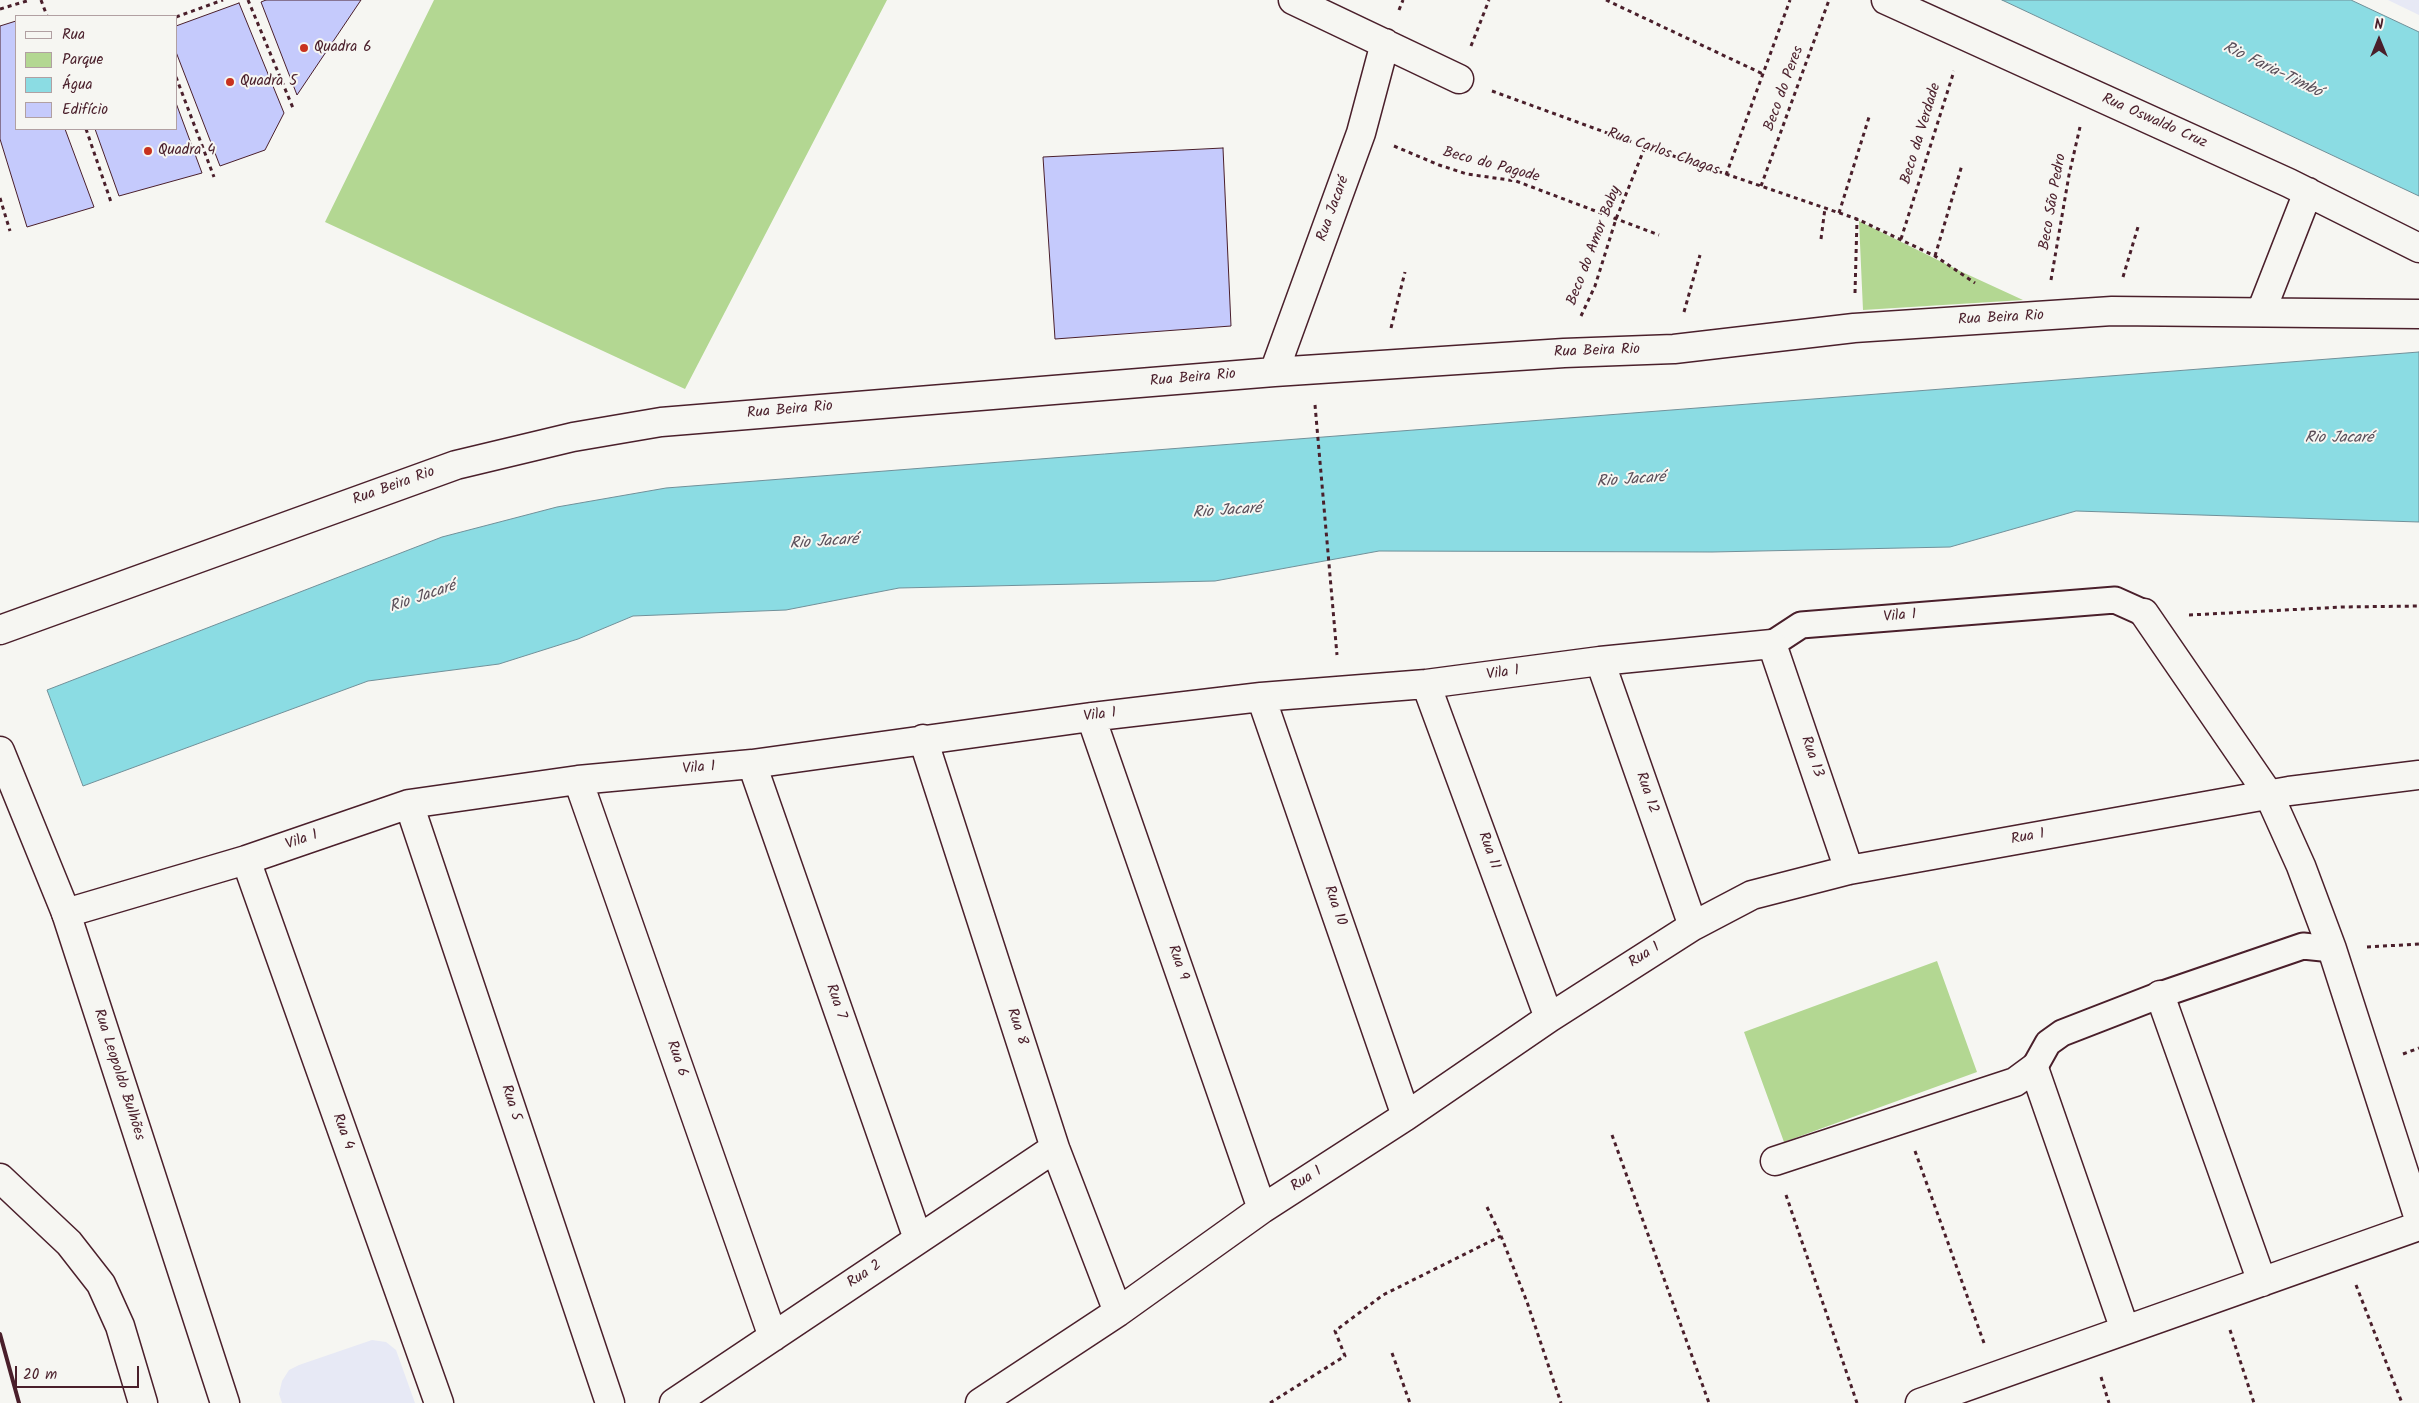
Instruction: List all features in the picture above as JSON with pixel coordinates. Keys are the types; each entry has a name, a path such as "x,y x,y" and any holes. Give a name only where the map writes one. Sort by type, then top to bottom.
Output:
{"street":[{"path":"1293,0 1459,79"},
{"name":"Rua Oswaldo Cruz","path":"1886,0 2308,192 2419,248"},
{"name":"Rua Jacaré","path":"1274,372 1361,133 1385,43"},
{"path":"2261,312 2308,192"},
{"name":"Rua Beira Rio","path":"0,630 456,465 573,438 661,422 1274,372 1564,353 1674,349 1854,328 2045,317 2112,311 2419,314"},
{"name":"Vila 1","path":"66,914 246,860 409,804 578,780 752,764 923,739 1261,697 1426,684 1600,661 1772,644 1801,625 2115,600 2144,613"},
{"path":"2144,613 2269,795 2301,866 2332,949 2419,1219"},
{"name":"Rua 13","path":"1772,644 1849,870"},
{"name":"Rua 12","path":"1600,661 1693,926"},
{"name":"Rua 11","path":"1426,684 1549,1018"},
{"name":"Rua 10","path":"1261,697 1406,1116"},
{"name":"Rua 9","path":"1091,717 1262,1209"},
{"name":"Rua 8","path":"923,739 1056,1148 1118,1312"},
{"name":"Rua Leopoldo Bulhões","path":"0,751 66,914 225,1403"},
{"name":"Rua 7","path":"752,764 918,1239"},
{"name":"Rua 1","path":"980,1403 1118,1312 1262,1209 1406,1116 1549,1018 1693,926 1752,895 1849,870 2269,795 2419,775"},
{"name":"Rua 6","path":"578,780 773,1337"},
{"name":"Rua 5","path":"409,804 610,1403"},
{"name":"Rua 4","path":"246,860 439,1403"},
{"path":"1775,1161 2015,1082 2034,1068 2048,1043 2062,1033 2160,995 2303,946 2332,949"},
{"path":"2160,995 2262,1282"},
{"path":"2034,1068 2126,1330"},
{"name":"Rua 2","path":"674,1403 1056,1148"},
{"path":"0,1178 69,1243 101,1284 120,1326 143,1403"},
{"path":"1920,1403 2419,1226"}],"path":[{"path":"0,9 30,0"},
{"path":"41,0 47,15"},
{"path":"178,16 223,0"},
{"path":"248,0 293,108"},
{"path":"1459,79 1489,0"},
{"path":"1606,0 1763,74"},
{"path":"1726,175 1790,0"},
{"name":"Beco do Peres","path":"1761,186 1830,0"},
{"name":"Beco da Verdade","path":"1901,240 1965,36"},
{"name":"Rua Carlos Chagas","path":"1459,79 1645,147 1857,219 1935,256 1976,284"},
{"path":"178,82 214,177"},
{"name":"Beco São Pedro","path":"2045,317 2069,175 2088,92"},
{"path":"1839,213 1870,114"},
{"path":"86,130 111,202"},
{"name":"Beco do Pagode","path":"1361,133 1439,165 1467,174 1516,181 1659,235"},
{"name":"Beco do Amor Baby","path":"1564,353 1595,286 1616,219 1645,147"},
{"path":"1935,256 1962,165"},
{"path":"0,198 10,231"},
{"path":"1821,240 1825,208"},
{"path":"1854,328 1857,219"},
{"path":"2112,311 2138,227"},
{"path":"1674,349 1700,255"},
{"path":"1381,365 1405,272"},
{"path":"1316,420 1340,691"},
{"path":"2144,613 2195,615 2342,607 2419,606"},
{"path":"2332,949 2419,944"},
{"path":"1904,1120 1996,1376"},
{"path":"1612,1135 1709,1403"},
{"path":"1775,1161 1857,1403"},
{"path":"1487,1207 1501,1236 1527,1302 1560,1403"},
{"path":"1270,1403 1345,1356 1334,1331 1383,1294 1501,1236"},
{"path":"2344,1253 2402,1403"},
{"path":"2219,1297 2254,1403"},
{"path":"1392,1353 1410,1403"}],"shaded area":[{"path":"2388,0 2419,0 2419,15"},
{"path":"372,1340 386,1342 396,1350 415,1403 282,1403 279,1394 282,1381 289,1370"}],"green space":[{"path":"434,0 887,0 685,389 325,222"},
{"path":"1859,221 1960,271 2023,300 1863,310"},
{"path":"1937,961 1977,1072 1784,1142 1744,1032"}],"water":[{"name":"Rio Faria-Timbó","path":"2002,0 2351,0 2419,32 2419,196"},
{"name":"Rio Jacaré","path":"2419,352 2419,522 2076,511 1950,547 1712,552 1379,551 1215,581 899,588 786,610 633,616 578,639 499,664 368,681 83,786 47,690 442,537 557,507 666,488"}],"building":[{"name":"Quadra 6","path":"266,0 361,0 297,95 261,2"},
{"name":"Quadra 5","path":"239,3 284,113 265,150 220,166 178,57 178,25"},
{"path":"15,21 15,130 65,130 94,207 27,227 0,139 0,26"},
{"name":"Quadra 4","path":"178,108 202,173 119,196 95,130 178,130"},
{"path":"1223,148 1231,326 1055,339 1043,157"}],"railway":[{"path":"0,1334 19,1403"}],"place":[{"name":"Quadra 6","path":"304,48"},
{"name":"Quadra 5","path":"230,82"},
{"name":"Quadra 4","path":"148,151"}]}
